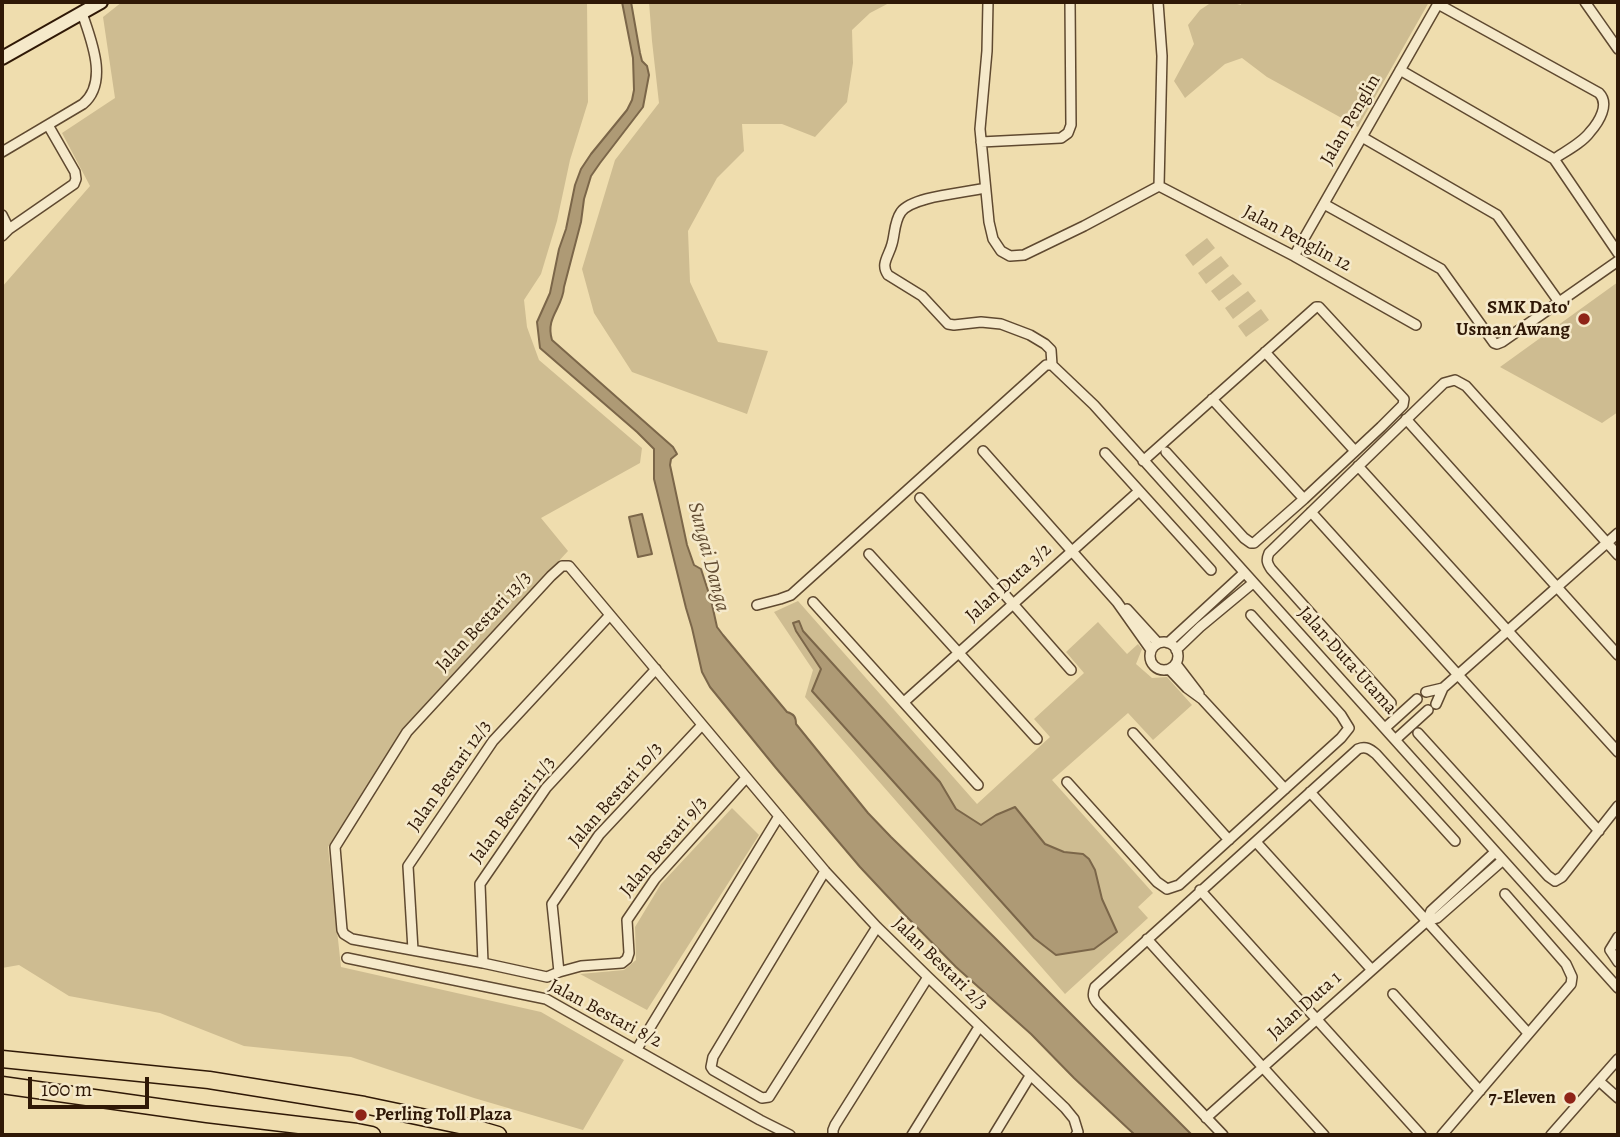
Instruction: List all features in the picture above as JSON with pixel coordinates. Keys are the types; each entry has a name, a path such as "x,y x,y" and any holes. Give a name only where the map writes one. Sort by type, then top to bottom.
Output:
{"highway":[{"path":"2,1059 209,1080 364,1105 498,1135"},
{"path":"2,1085 364,1134"}],"street":[{"path":"2,58 101,2"},
{"path":"988,2 987,51 980,118 981,142 993,239 1001,251 1010,256 1024,255 1159,186 1162,56 1158,2"},
{"path":"981,142 1061,138 1068,133 1071,125 1070,2"},
{"path":"1585,2 1618,49"},
{"path":"1438,3 1599,93 1605,101 1590,133 1554,159"},
{"name":"Jalan Penglin","path":"1294,256 1438,3"},
{"path":"2,152 90,98 96,78 95,52 82,13"},
{"path":"1400,70 1554,159 1618,254"},
{"path":"2,236 74,184 75,172 48,125"},
{"path":"1362,137 1497,215 1559,302"},
{"name":"Jalan Penglin 12","path":"1159,186 1294,256 1416,325"},
{"name":"Jalan Duta Utama","path":"985,188 921,201 901,211 883,266 887,275 926,298 948,324 1000,324 1030,335 1045,344 1051,350 1049,365 1094,405 1618,988"},
{"path":"1324,204 1441,269 1497,344 1618,261"},
{"path":"2,215 9,229"},
{"path":"1143,461 1313,308 1319,307 1404,399 1403,405 1355,452 1258,541 1251,543 1167,452"},
{"path":"1265,352 1355,452"},
{"path":"757,605 791,595 1049,365"},
{"path":"1391,703 1268,565 1267,558 1444,383 1455,380 1461,382 1618,555"},
{"path":"1212,399 1304,499"},
{"path":"1406,419 1618,655"},
{"path":"983,451 1154,646"},
{"path":"1105,453 1211,570"},
{"path":"1358,466 1618,752"},
{"name":"Jalan Duta 3/2","path":"904,702 1139,491"},
{"path":"920,498 1071,670"},
{"path":"1311,512 1599,831"},
{"path":"1436,704 1443,688 1618,533"},
{"path":"869,554 1037,739"},
{"name":"Jalan Bestari 13/3","path":"413,950 352,939 344,934 335,847 407,732 562,566 569,566 779,817"},
{"path":"1154,646 1168,643 1244,573"},
{"path":"1177,650 1253,583"},
{"path":"813,602 978,785"},
{"name":"Jalan Bestari 12/3","path":"413,950 408,866 492,741 610,615"},
{"path":"1067,782 1157,882 1167,889 1179,885 1342,738 1349,728 1341,715 1251,615"},
{"path":"1154,646 1150,654 1152,664 1159,669 1172,666 1178,657 1177,650 1168,643"},
{"path":"1172,666 1187,688 1202,699 1285,789"},
{"name":"Jalan Bestari 11/3","path":"483,963 480,884 546,788 656,669"},
{"path":"1426,692 1443,688"},
{"path":"1385,728 1417,699"},
{"path":"1395,740 1428,710"},
{"name":"Jalan Bestari 10/3","path":"559,972 552,904 599,835 702,725"},
{"path":"1133,733 1229,840"},
{"path":"1418,733 1555,881 1562,877 1618,806"},
{"path":"1223,1135 1094,1000 1095,987 1352,754 1364,747 1376,754 1455,841"},
{"name":"Jalan Bestari 9/3","path":"559,972 582,966 617,964 627,959 629,953 626,920 655,879 746,778"},
{"path":"1310,792 1528,1033"},
{"path":"637,1049 779,817"},
{"name":"Jalan Bestari 2/3","path":"779,817 877,926 1065,1108 1074,1119 1077,1133"},
{"path":"1256,842 1372,970"},
{"name":"Jalan Duta 1","path":"1427,921 1430,911 1495,852"},
{"name":"Jalan Duta 1","path":"1206,1118 1427,921 1437,918 1503,860"},
{"path":"825,871 713,1057 713,1070 762,1098 769,1097 877,926"},
{"path":"1200,890 1421,1135"},
{"path":"1442,1135 1571,984 1572,977 1566,964 1505,894"},
{"path":"1147,939 1324,1135"},
{"path":"1615,941 1610,950 1618,962"},
{"path":"413,950 547,977 559,972"},
{"name":"Jalan Bestari 8/2","path":"347,958 546,999 790,1135"},
{"path":"834,1130 928,977"},
{"path":"1393,994 1480,1091"},
{"path":"912,1135 979,1027"},
{"path":"1551,1135 1618,1059"},
{"path":"994,1135 1030,1076"},
{"path":"1599,1081 1618,1098"}],"shaded area":[{"path":"122,2 587,2 588,102 541,274 524,300 527,327 539,360 642,448 640,463 541,518 568,551 402,731 328,847 341,967 541,1012 624,1060 583,1130 474,1098 351,1057 244,1046 160,1013 69,996 19,965 2,968 2,287 90,186 62,133 115,98 103,17"},
{"path":"622,2 631,2 640,53 649,75 643,107 591,176 563,294 552,319 552,340 673,447 677,454 671,459 670,465 687,545 694,565 701,569 717,627 723,635 787,712 794,716 796,724 868,813 1192,1135 1135,1135 1031,1034 956,967 860,867 710,687 702,672 654,479 654,449 540,348 537,322 550,293 575,185 591,154 632,100 633,58"},
{"path":"649,2 891,2 870,13 852,30 853,63 847,102 815,137 782,124 742,124 744,151 717,178 688,231 690,282 718,342 768,351 747,414 632,372 594,313 582,269 615,160 659,103"},
{"path":"1212,2 1241,5 1241,2 1429,2 1358,127 1267,77 1242,58 1225,64 1185,98 1174,81 1194,44 1188,25 1200,10"},
{"path":"1207,238 1215,248 1193,266 1185,255"},
{"path":"1221,256 1229,266 1206,284 1198,273"},
{"path":"1233,274 1242,284 1219,301 1211,291"},
{"name":"SMK Dato' Usman Awang","path":"1618,282 1618,412 1602,423 1500,367"},
{"path":"1248,291 1256,301 1233,319 1225,308"},
{"path":"1261,309 1269,320 1246,337 1238,326"},
{"path":"642,514 652,554 638,557 629,517"},
{"path":"798,601 977,804 1050,737 1034,719 1084,673 1066,652 1098,622 1127,654 1138,644 1142,649 1136,664 1152,678 1167,677 1192,705 1153,740 1128,713 1052,780 1153,893 1138,907 1148,918 1065,994 805,697 813,670 774,612"},
{"path":"799,621 803,631 940,782 956,809 981,825 1015,807 1045,844 1064,852 1083,854 1089,859 1095,870 1102,899 1117,932 1094,949 1056,955 1034,938 812,691 821,669 796,631 793,623"},
{"path":"732,808 759,835 647,1010 580,974 624,970 636,960 635,927 661,884"}],"place":[{"name":"SMK Dato' Usman Awang","path":"1584,319"},
{"name":"7-Eleven","path":"1570,1098"},
{"name":"Perling Toll Plaza","path":"361,1115"}],"water label":[{"name":"Sungai Danga","path":"708,557"}]}
